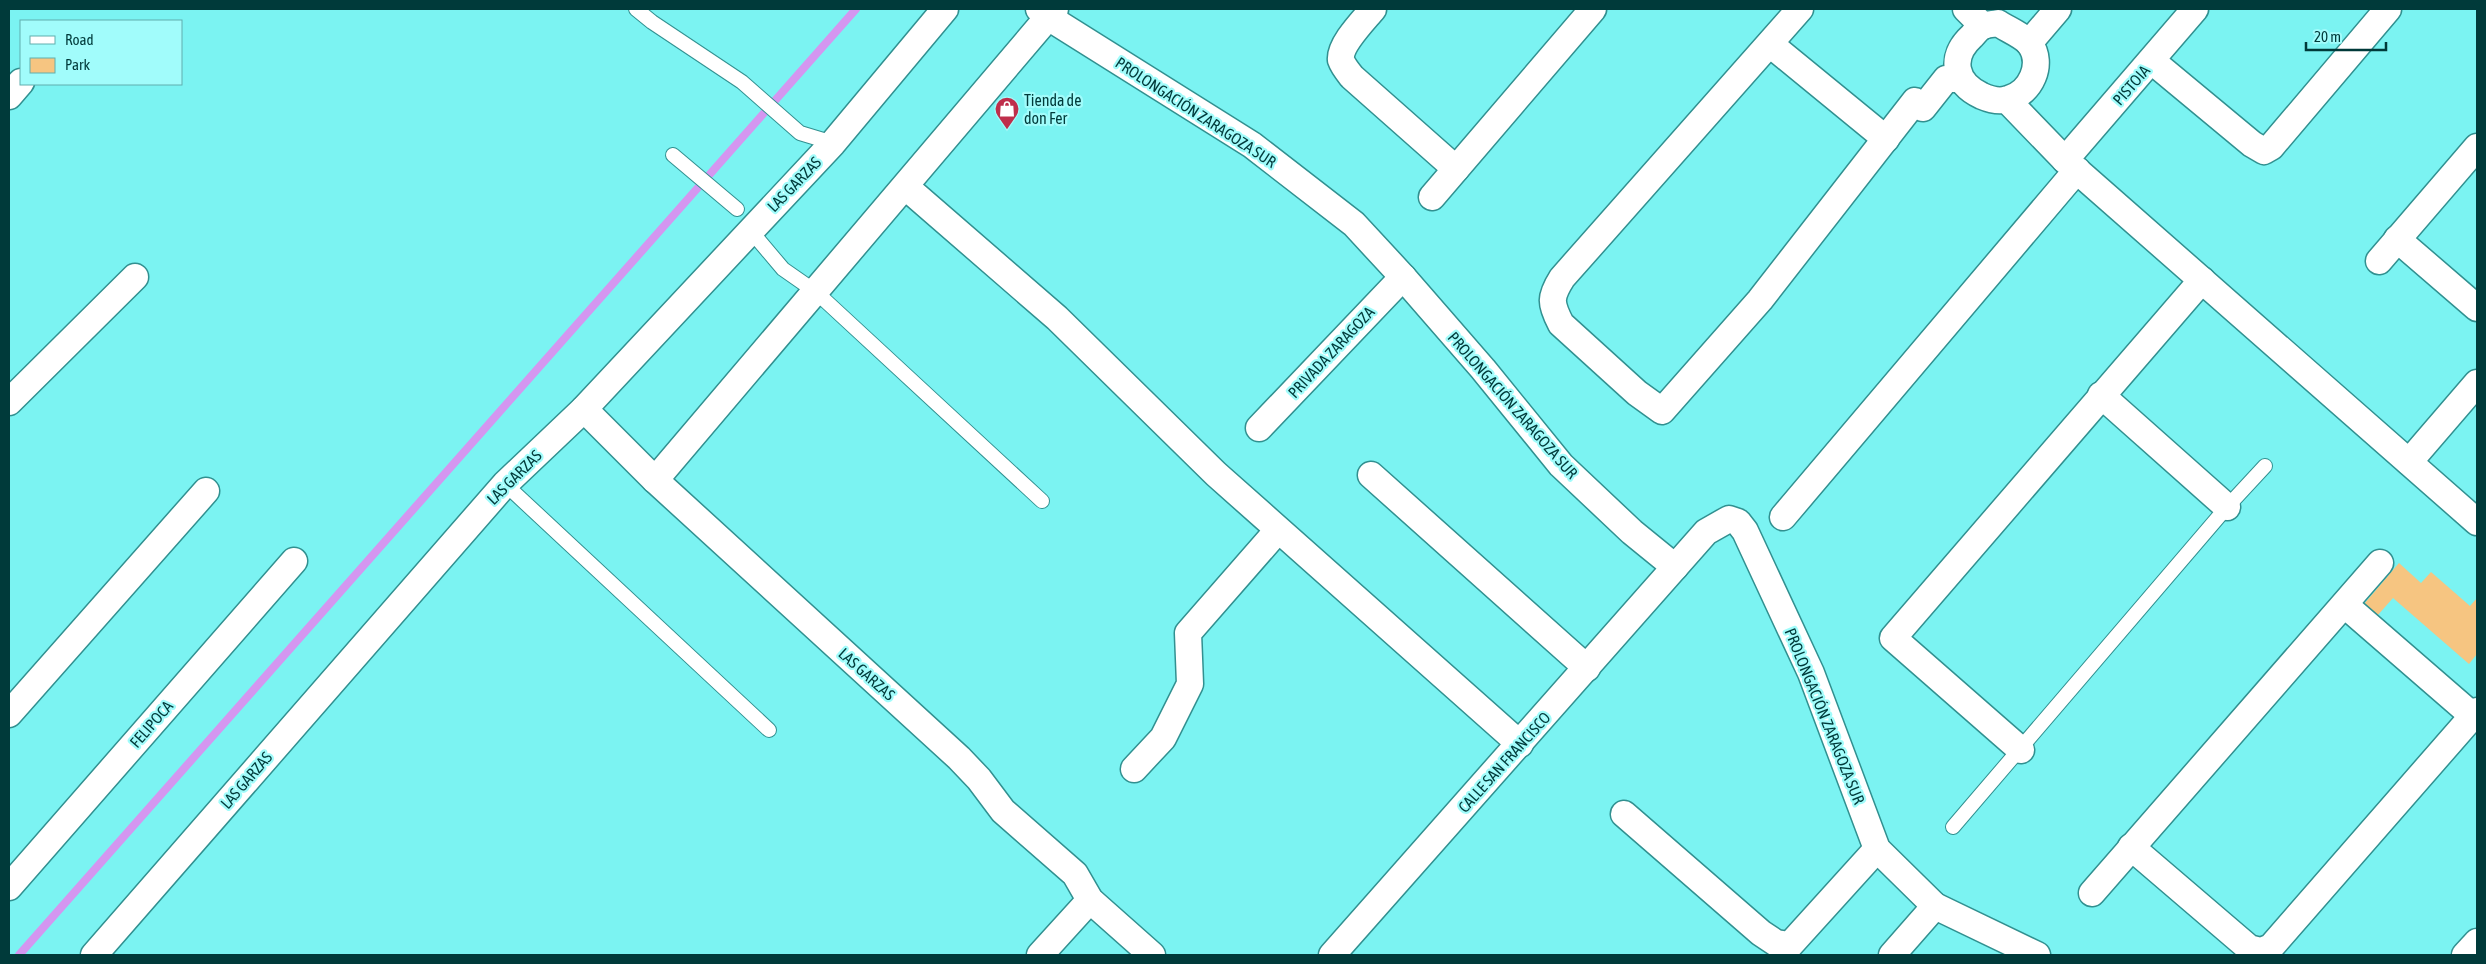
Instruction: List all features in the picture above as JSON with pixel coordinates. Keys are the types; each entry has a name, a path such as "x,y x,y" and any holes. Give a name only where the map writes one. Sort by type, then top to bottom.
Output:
{"street":[{"name":"LAS GARZAS","path":"94,955 505,484 584,409 744,219 833,143 945,9"},
{"path":"1374,9 1344,47 1341,58 1344,66 1352,77 1456,169"},
{"path":"1432,197 1593,9"},
{"path":"1800,9 1562,278 1552,294 1553,309 1560,324 1637,393 1662,411 1760,300 1915,101 1923,108 1946,79 1960,78"},
{"path":"2029,43 2058,9"},
{"name":"PISTOIA","path":"1783,517 2071,165 2195,9"},
{"path":"2152,61 2252,144 2264,151 2271,147 2388,9"},
{"path":"655,480 906,187 1048,11"},
{"name":"PROLONGACIÓN ZARAGOZA SUR","path":"1048,11 1252,145 1354,224 1403,277 1561,465 1632,532 1675,567 1706,532 1729,519 1738,522 1745,531 1811,673 1877,849 1935,906 2038,955"},
{"path":"1989,17 2029,43 2036,56 2036,68 2032,81 2020,93 2007,100 1989,99 1973,92 1960,78 1956,60 1961,45 1989,17"},
{"path":"1770,44 1886,139"},
{"path":"9,96 20,83"},
{"path":"2007,100 2071,165 2477,522"},
{"path":"2379,261 2477,147"},
{"path":"906,187 1057,318 1216,474 1520,744"},
{"path":"2397,239 2477,308"},
{"path":"9,402 135,277"},
{"name":"PRIVADA ZARAGOZA","path":"1259,428 1403,277"},
{"path":"2021,750 1893,638 2202,280"},
{"path":"2409,462 2477,383"},
{"path":"2101,395 2227,507"},
{"name":"LAS GARZAS","path":"584,409 655,480 959,758 979,779 1003,811 1074,874 1090,900 1152,955"},
{"path":"1371,474 1587,668"},
{"path":"9,714 206,492"},
{"path":"1134,769 1162,738 1190,684 1188,633 1278,530"},
{"path":"1632,532 1674,539 1687,538 1706,532"},
{"name":"FELIPOCA","path":"9,887 294,561"},
{"path":"2092,893 2380,564"},
{"name":"CALLE SAN FRANCISCO","path":"1332,955 1675,567"},
{"path":"2131,848 2249,948 2261,950 2271,947 2475,713 2345,605"},
{"path":"1624,814 1761,933 1776,943 1790,944 1877,849"},
{"path":"1040,955 1090,900"},
{"path":"1892,955 1935,906"},
{"path":"2465,955 2477,942"}],"lane":[{"path":"636,9 742,82 800,133 833,143"},
{"path":"673,155 744,219 783,269 816,292 1042,501"},
{"path":"1953,828 2227,507 2265,466"},
{"path":"505,484 770,730"}],"green space":[{"path":"2399,563 2421,583 2431,572 2470,606 2477,598 2477,654 2469,664 2393,598 2377,616 2364,604"}],"waterway":[{"path":"19,955 856,9"}],"place":[{"name":"Tienda de don Fer","path":"1007,130"}]}
